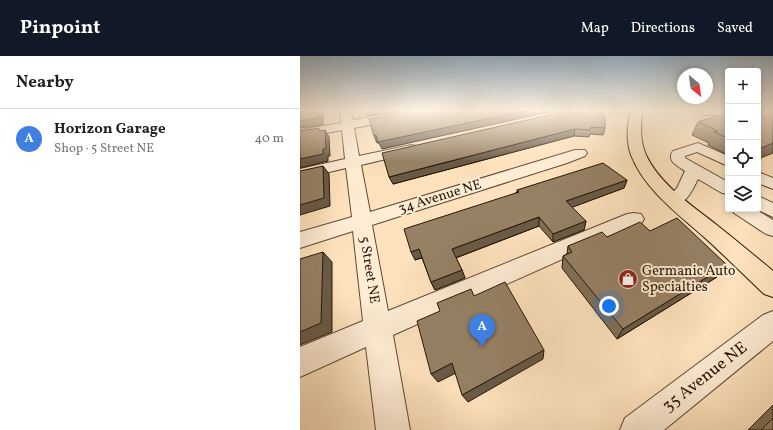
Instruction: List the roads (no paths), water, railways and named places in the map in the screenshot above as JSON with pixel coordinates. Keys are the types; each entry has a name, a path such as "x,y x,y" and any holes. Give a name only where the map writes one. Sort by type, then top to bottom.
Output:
{"main road":[{"path":"635,127 634,142 641,160 659,185 773,286"}],"street":[{"path":"300,134 318,127"},
{"name":"5 Street NE","path":"348,127 379,328 393,430"},
{"path":"300,174 427,145"},
{"path":"725,160 698,147 678,154 678,160 725,187"},
{"name":"34 Avenue NE","path":"300,240 562,160 580,153"},
{"path":"675,200 684,190 694,170"},
{"path":"761,204 773,211"},
{"path":"746,212 773,229"},
{"path":"300,362 634,219"},
{"name":"35 Avenue NE","path":"637,430 773,324"}],"place":[{"name":"Germanic Auto Specialties","path":"628,279"},
{"name":"Horizon Garage","path":"482,347"}]}
